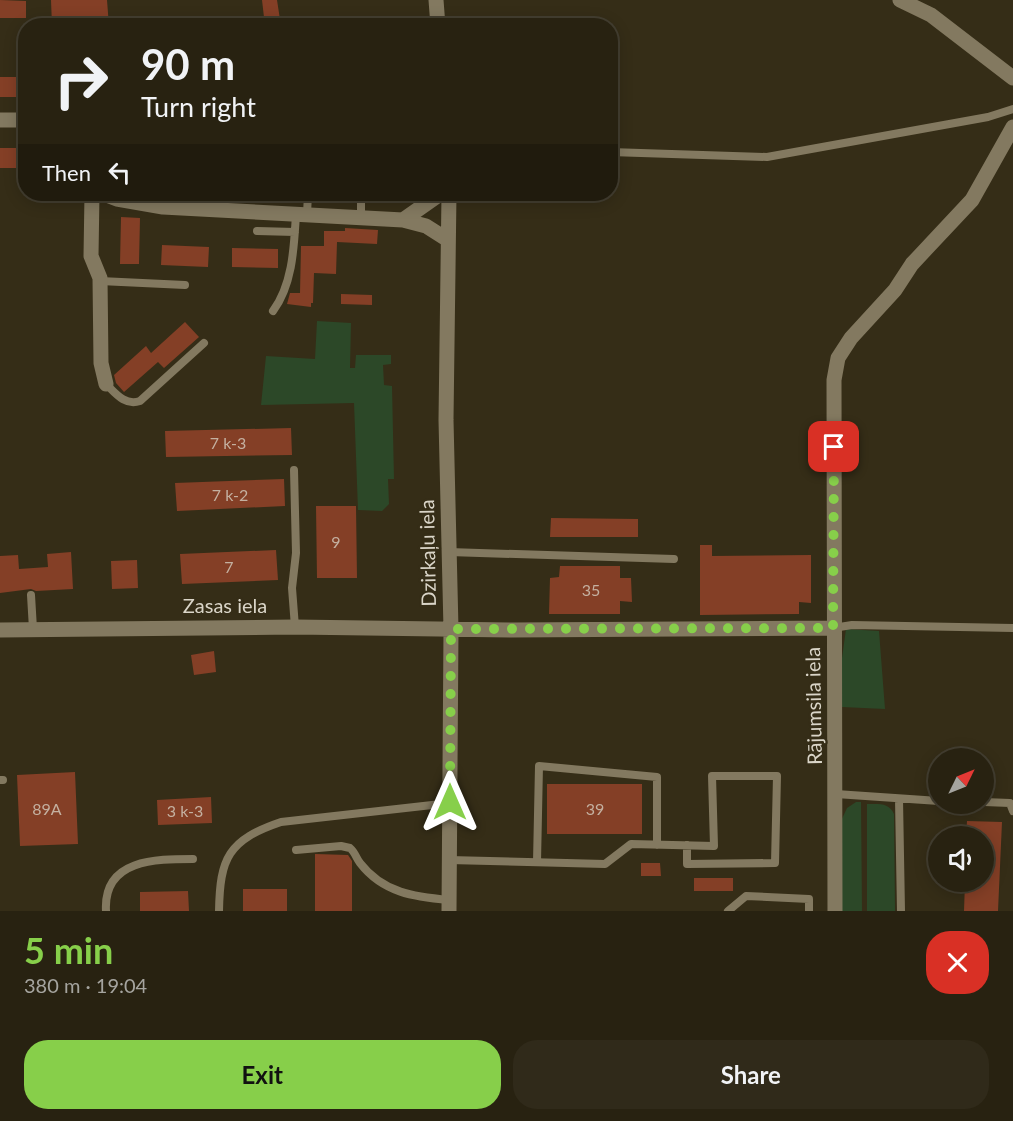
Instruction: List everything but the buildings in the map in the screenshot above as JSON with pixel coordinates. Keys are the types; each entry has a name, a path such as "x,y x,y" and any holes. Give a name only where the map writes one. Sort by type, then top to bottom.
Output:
{"street":[{"path":"436,0 437,18"},
{"path":"900,0 931,15 1013,78"},
{"path":"0,120 18,117"},
{"name":"Rājumsila iela","path":"835,911 834,380 838,358 851,338 895,290 912,264 972,200 1013,127"},
{"path":"92,201 91,256 100,281 100,363 106,384"},
{"path":"175,201 302,214 403,220 426,226 448,240"},
{"path":"403,220 430,201"},
{"name":"Dzirkaļu iela","path":"449,201 447,420 451,629 449,905"},
{"name":"Zasas iela","path":"0,630 295,627 833,628"}],"lane":[{"path":"618,152 767,157 988,117 1013,108"},
{"path":"273,311 280,302 287,283 295,232 306,201"},
{"path":"361,201 361,217"},
{"path":"257,231 295,232"},
{"path":"100,281 185,285"},
{"path":"106,384 120,399 133,403 140,401 204,343"},
{"path":"294,470 296,553 292,588 295,627"},
{"path":"449,552 674,559"},
{"path":"31,595 33,629"},
{"path":"833,628 852,625 1013,628"},
{"path":"537,862 539,766 657,777 657,845"},
{"path":"449,860 605,864 631,844 714,846 712,776 777,776 775,863 687,864 687,846"},
{"path":"836,794 928,800"},
{"path":"899,799 901,911"},
{"path":"219,911 224,862 255,831 281,822 450,802"},
{"path":"994,802 1010,803 1013,811"},
{"path":"296,850 341,846 350,848 360,864 388,888 449,905"},
{"path":"106,911 105,900 111,884 120,874 134,865 151,860 193,859"},
{"path":"729,911 746,896 809,899 809,911"}],"green space":[{"path":"317,321 351,323 350,368 355,368 356,355 391,355 391,364 383,365 384,385 392,386 394,479 388,479 389,504 382,511 358,510 354,403 261,405 266,356 315,359"},
{"path":"846,629 879,631 885,709 842,707 842,658"},
{"path":"856,802 861,802 862,911 840,911 841,821 847,808"},
{"path":"867,804 889,807 894,814 895,911 867,911"}],"route":[{"path":"450,802 451,629 804,630 833,628 834,447"}]}
